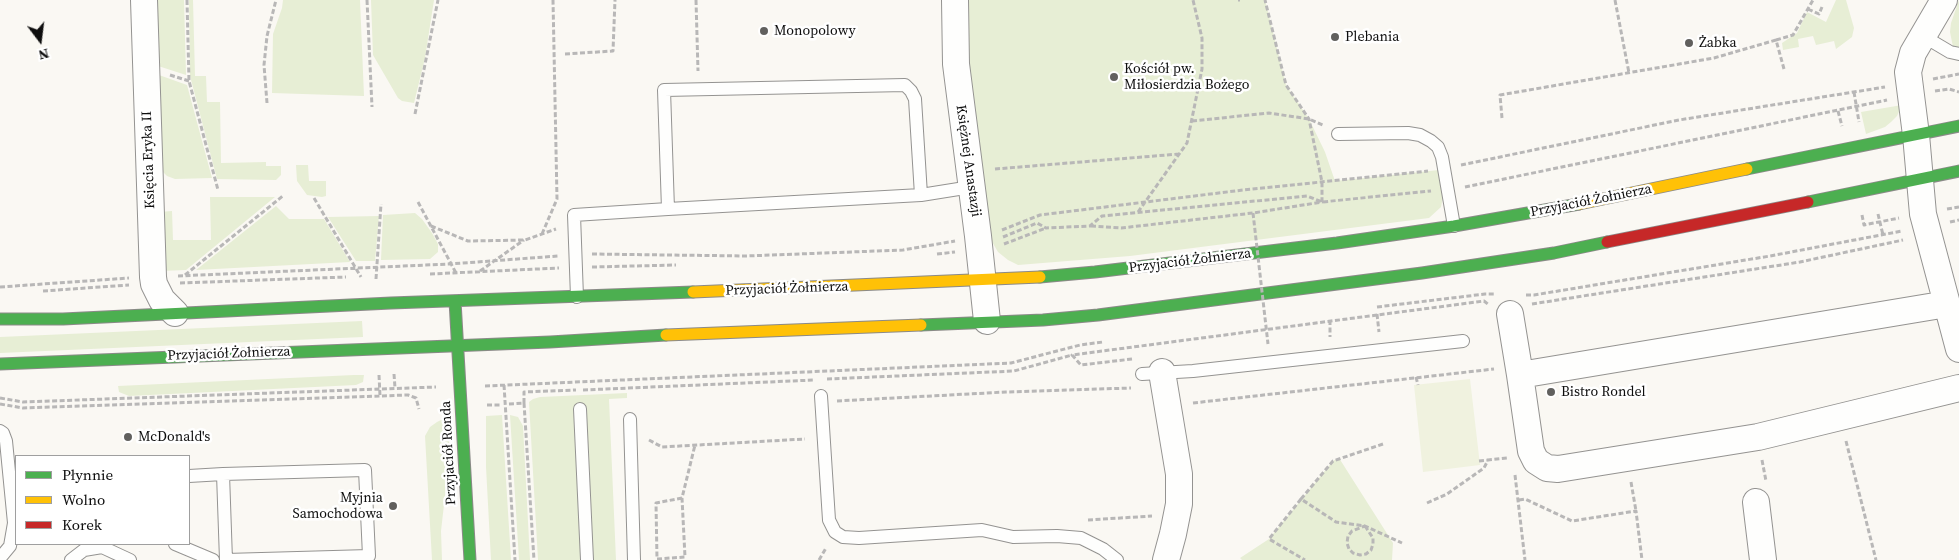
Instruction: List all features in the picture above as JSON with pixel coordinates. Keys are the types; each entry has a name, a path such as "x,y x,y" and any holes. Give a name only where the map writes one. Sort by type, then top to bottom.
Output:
{"street":[{"name":"Księcia Eryka II","path":"144,0 153,276 154,284 162,300 175,313"},
{"name":"Księżnej Anastazji","path":"955,0 956,64 979,242 987,322"},
{"path":"1944,0 1913,54 1908,72 1923,214 1959,349"},
{"name":"Przyjaciół Żołnierza","path":"0,319 62,319 982,280 1095,272 1337,243 1549,210 1959,126"},
{"name":"Przyjaciół Żołnierza","path":"0,364 1043,320 1108,314 1422,274 1572,250 1959,171"},
{"path":"455,301 458,344"},
{"path":"1520,375 1947,304"},
{"path":"1511,309 1531,451 1536,461 1547,468 1558,469 1758,437 1959,388"},
{"name":"Przyjaciół Ronda","path":"458,344 470,560"},
{"path":"1152,373 1178,474 1179,504 1174,534 1166,560"},
{"path":"1756,502 1763,560"}],"lane":[{"path":"1923,36 1950,52 1959,54"},
{"path":"668,208 664,90 905,85 916,99 921,195"},
{"path":"1338,134 1408,133 1420,135 1431,141 1438,147 1445,169 1454,226"},
{"path":"577,297 574,215 668,208 921,195 970,179"},
{"path":"1152,373 1193,371 1463,342"},
{"path":"821,396 829,520 835,532 843,537 858,538 982,530 1013,537 1057,536 1081,538 1104,549 1117,560"},
{"path":"580,409 587,560"},
{"path":"630,419 634,560"},
{"path":"0,431 3,433 6,441 14,523 0,558"},
{"path":"190,476 222,474 366,470 369,556 226,560 222,474"},
{"path":"177,545 213,560"},
{"path":"71,560 84,550 102,547 130,560"}],"path":[{"path":"187,0 189,81 218,190"},
{"path":"267,103 264,65 267,36 276,0"},
{"path":"367,0 372,107"},
{"path":"415,114 438,0"},
{"path":"542,234 557,199 552,0"},
{"path":"565,54 613,51 615,0"},
{"path":"696,0 698,90"},
{"path":"1138,212 1187,144 1202,69 1202,38 1193,0"},
{"path":"1265,0 1286,85 1309,119 1322,182 1322,202"},
{"path":"1615,0 1629,72"},
{"path":"1502,118 1500,95 1714,58 1793,35 1813,0"},
{"path":"1808,9 1819,14 1822,7"},
{"path":"1776,40 1784,69"},
{"path":"1930,80 1959,74"},
{"path":"931,255 979,242 992,234 1040,215 1445,169 1680,120 1890,87"},
{"path":"1932,92 1949,89 1959,92"},
{"path":"1854,92 1860,126"},
{"path":"1464,187 1893,99"},
{"path":"1192,121 1269,113 1309,119"},
{"path":"970,179 1179,154"},
{"path":"1005,244 1046,228 1090,226 1121,228 1252,213 1322,202 1433,191"},
{"path":"284,195 176,283 376,276"},
{"path":"1090,226 1102,216 1138,212 1307,196 1322,202"},
{"path":"314,198 361,277"},
{"path":"418,202 456,273"},
{"path":"377,266 382,204"},
{"path":"1877,205 1883,235"},
{"path":"1860,206 1864,225 1903,217"},
{"path":"1944,210 1959,207"},
{"path":"1252,213 1268,344"},
{"path":"478,271 525,240 574,224"},
{"path":"426,274 456,273 576,261 902,250 979,242 993,245 1003,237 1037,224 1046,228"},
{"path":"431,226 468,241 525,240"},
{"path":"534,560 524,392 1014,371 1072,355 1376,314 1484,301 1511,309 1800,262 1903,240"},
{"path":"169,276 450,264 495,260 682,265"},
{"path":"0,287 138,278"},
{"path":"39,292 138,285"},
{"path":"1376,314 1379,335"},
{"path":"1322,338 1331,337 1330,320"},
{"path":"1072,355 1081,364 1140,358"},
{"path":"379,374 380,396"},
{"path":"394,374 395,388"},
{"path":"1416,377 1418,385"},
{"path":"493,386 504,385 515,560"},
{"path":"0,398 32,402 379,388 425,388"},
{"path":"0,404 23,408 412,396 417,401 420,409"},
{"path":"509,404 524,403"},
{"path":"487,405 501,405"},
{"path":"631,440 650,440 662,447 825,438"},
{"path":"1305,560 1269,539 1333,461 1383,444"},
{"path":"682,498 656,502 657,560 685,557 682,498 695,445"},
{"path":"1479,461 1513,457"},
{"path":"1427,503 1454,489 1484,468 1488,460"},
{"path":"1852,465 1876,560"},
{"path":"1629,473 1642,560"},
{"path":"1517,488 1525,560"},
{"path":"1301,499 1336,522 1365,526 1402,543"},
{"path":"1519,500 1525,499 1572,521 1636,511"},
{"path":"1079,521 1160,515"},
{"path":"1365,526 1373,538 1371,550 1366,554 1353,554 1346,543 1348,536 1352,531 1365,526"}],"green space":[{"path":"150,0 184,0 186,75 152,64"},
{"path":"189,0 193,0 195,76 206,76 207,102 220,102 221,163 266,162 266,166 281,166 281,175 276,180 217,179 190,76"},
{"path":"283,0 360,0 364,96 272,93 273,34"},
{"path":"371,0 434,0 425,58 414,103 402,101 398,98 373,55"},
{"path":"955,0 1265,0 1286,85 1309,119 1325,152 1335,181 1439,170 1443,197 1441,207 1429,218 1130,256 1018,265 998,252 991,240"},
{"path":"1836,0 1846,0 1854,28 1852,37 1836,49 1834,41 1816,45 1813,36 1798,39 1799,47 1783,50 1782,43 1797,33 1807,12 1826,22"},
{"path":"1959,0 1959,52 1953,47 1950,32"},
{"path":"159,75 187,85 212,178 175,179 167,176 159,168"},
{"path":"1902,105 1897,116 1885,127 1866,134 1861,112"},
{"path":"296,165 308,165 309,181 326,181 326,196 307,195 297,181"},
{"path":"210,197 275,197 186,270 160,271 159,212 172,211 173,240 211,240"},
{"path":"276,206 289,219 324,219 350,262 196,270"},
{"path":"415,213 432,233 438,244 438,252 430,259 381,260 383,215"},
{"path":"379,216 375,261 356,261 328,217"},
{"path":"362,321 363,337 0,353 0,337"},
{"path":"364,375 363,382 356,385 129,396 119,392 118,386"},
{"path":"1470,379 1480,465 1423,472 1414,385"},
{"path":"627,393 627,398 609,399 616,560 538,560 529,402 540,397"},
{"path":"502,415 511,560 491,560 486,467 486,416"},
{"path":"510,415 518,417 523,426 530,560 519,560"},
{"path":"445,418 449,435 449,461 441,531 442,560 432,560 425,436 430,427"},
{"path":"1339,458 1393,543 1392,560 1242,560 1240,558 1269,539 1333,461"}],"traffic: fast":[{"path":"1747,169 1959,126"},
{"path":"1808,202 1959,171"},
{"path":"1040,277 1337,243 1454,226 1579,204"},
{"path":"921,325 1043,320 1098,315 1422,273 1554,253 1607,242"},
{"path":"0,319 63,319 391,303 693,292"},
{"path":"455,301 470,560"},
{"path":"0,364 550,342 666,335"}],"traffic: slow":[{"path":"1579,204 1747,169"},
{"path":"693,292 1040,277"},
{"path":"666,335 921,325"}],"traffic: jam":[{"path":"1607,242 1808,202"}],"place":[{"name":"Monopolowy","path":"764,31"},
{"name":"Plebania","path":"1335,37"},
{"name":"Żabka","path":"1689,43"},
{"name":"Kościół pw. Miłosierdzia Bożego","path":"1114,77"},
{"name":"Bistro Rondel","path":"1551,392"},
{"name":"McDonald's","path":"128,437"},
{"name":"Myjnia Samochodowa","path":"393,506"}]}
